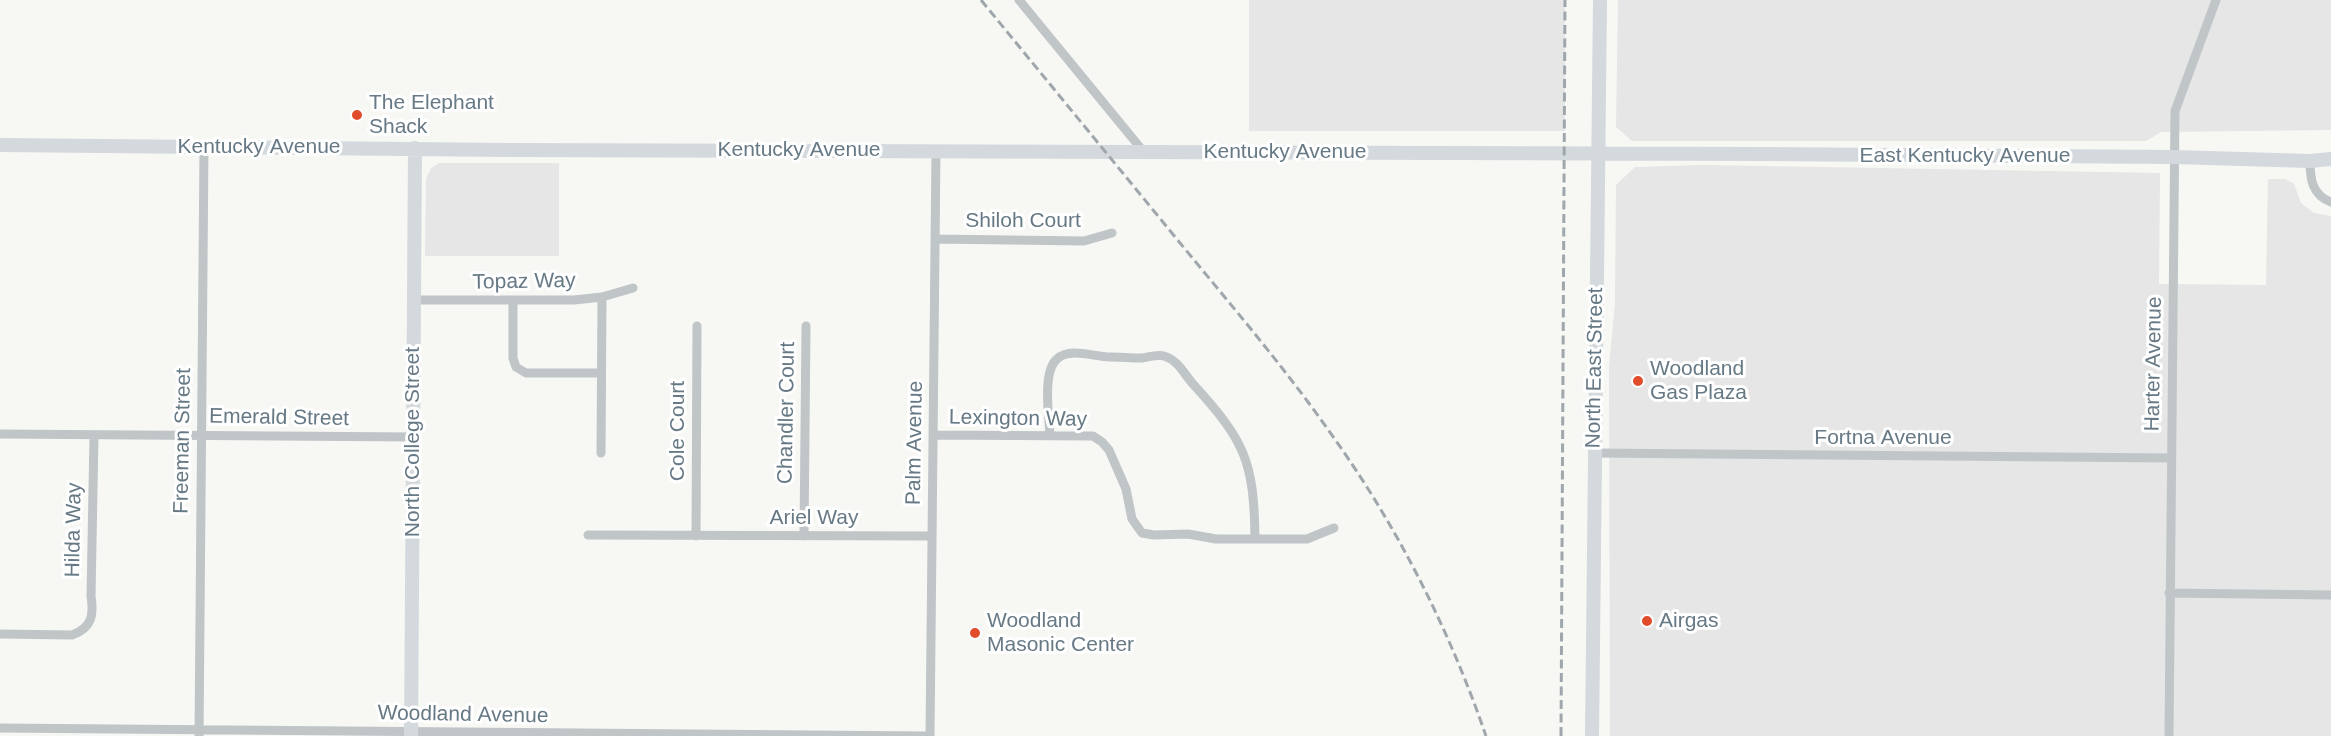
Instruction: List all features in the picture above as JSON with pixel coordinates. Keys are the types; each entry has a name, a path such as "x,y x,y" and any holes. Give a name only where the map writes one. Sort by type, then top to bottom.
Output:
{"street":[{"path":"1018,0 1143,151"},
{"name":"North East Street","path":"1592,736 1600,0"},
{"name":"Harter Avenue","path":"2169,736 2175,111 2216,0"},
{"name":"Kentucky Avenue","path":"0,145 1598,154"},
{"name":"Freeman Street","path":"199,733 204,147"},
{"name":"North College Street","path":"411,734 415,148"},
{"name":"Palm Avenue","path":"927,736 932,536 936,150"},
{"name":"East Kentucky Avenue","path":"1598,154 2174,157 2310,161 2331,159"},
{"path":"2310,161 2310,177 2314,189 2322,199 2331,202"},
{"name":"Shiloh Court","path":"935,239 1084,240 1112,232"},
{"name":"Topaz Way","path":"414,300 554,302 602,297 633,288"},
{"path":"602,297 602,453"},
{"path":"513,301 513,358 516,367 526,373 602,373"},
{"name":"Cole Court","path":"696,536 697,326"},
{"name":"Chandler Court","path":"804,536 806,326"},
{"path":"1050,435 1048,380 1057,359 1067,354 1079,353 1100,357 1165,356 1176,362 1215,408 1237,439 1252,479 1255,539 1307,539 1334,528"},
{"name":"Emerald Street","path":"0,434 414,438"},
{"name":"Lexington Way","path":"933,435 1092,436 1109,450 1126,489 1132,519 1142,533 1154,536 1188,534 1216,539 1255,539"},
{"name":"Hilda Way","path":"0,634 72,635 83,632 91,624 94,436"},
{"name":"Fortna Avenue","path":"1594,453 2171,458"},
{"name":"Ariel Way","path":"588,536 932,536"},
{"path":"2169,593 2331,595"},
{"name":"Woodland Avenue","path":"0,729 199,733 927,736"}],"shaded area":[{"path":"1249,0 1565,0 1565,131 1249,131"},
{"path":"1618,0 2331,0 2331,130 2161,132 2146,141 1632,141 1616,127"},
{"path":"439,163 559,163 559,256 425,256 426,179 431,168"},
{"path":"1705,165 2160,173 2159,284 2266,285 2268,179 2285,179 2294,184 2301,203 2314,213 2331,216 2331,736 1610,736 1609,366 1615,303 1616,185 1635,167"}],"railway":[{"path":"981,0 1261,342 1334,438 1380,508 1421,581 1456,658 1486,736"},
{"path":"1561,736 1565,0"}],"place":[{"name":"The Elephant Shack","path":"357,115"},
{"name":"Woodland Gas Plaza","path":"1638,381"},
{"name":"Airgas","path":"1647,621"},
{"name":"Woodland Masonic Center","path":"975,633"}]}
